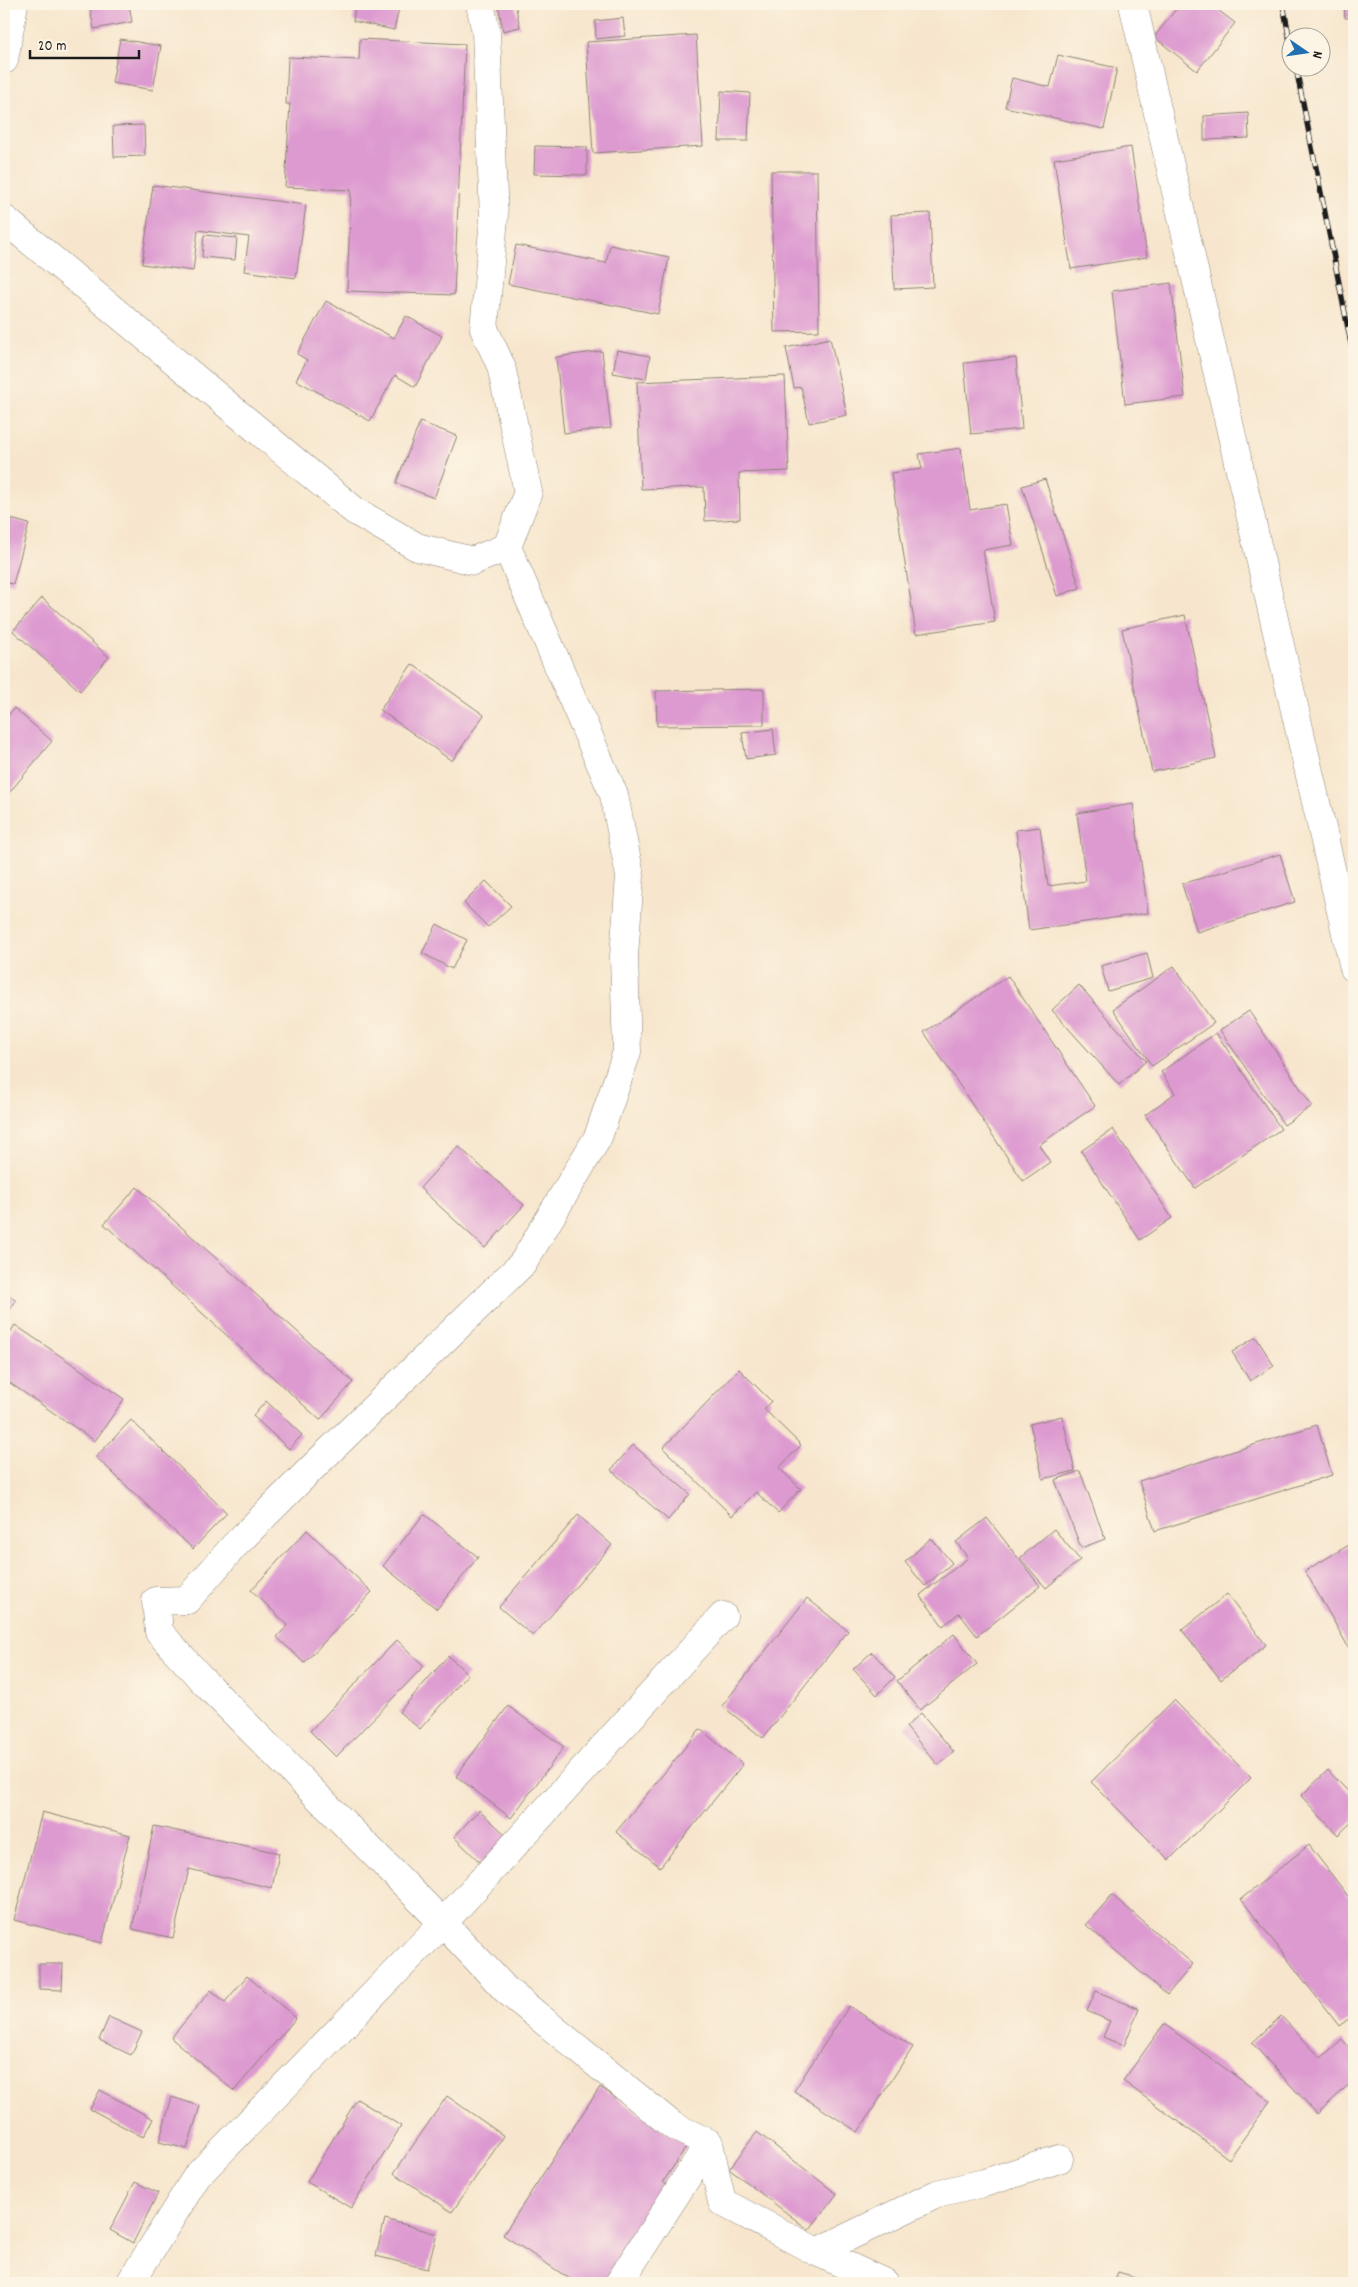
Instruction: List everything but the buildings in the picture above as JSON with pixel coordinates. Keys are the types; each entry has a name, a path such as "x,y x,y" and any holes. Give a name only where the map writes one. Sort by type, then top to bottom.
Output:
{"street":[{"path":"4,60 14,4"},
{"path":"480,4 486,32 494,218 484,329 501,366 528,492 507,547 614,795 630,876 624,956 627,1052 598,1137 523,1263 234,1546 187,1600 156,1601 159,1632 206,1684 443,1923 506,1990 673,2126 710,2143"},
{"path":"1133,4 1354,968"},
{"path":"4,219 355,511 417,547 473,561 507,547"},
{"path":"130,2283 197,2176 443,1923 723,1616"},
{"path":"710,2143 722,2202 817,2252 885,2283"},
{"path":"619,2283 710,2143"},
{"path":"817,2252 937,2194 984,2183 1059,2159"}],"railway":[{"path":"1283,4 1288,28"},
{"path":"1298,78 1354,358"}]}
